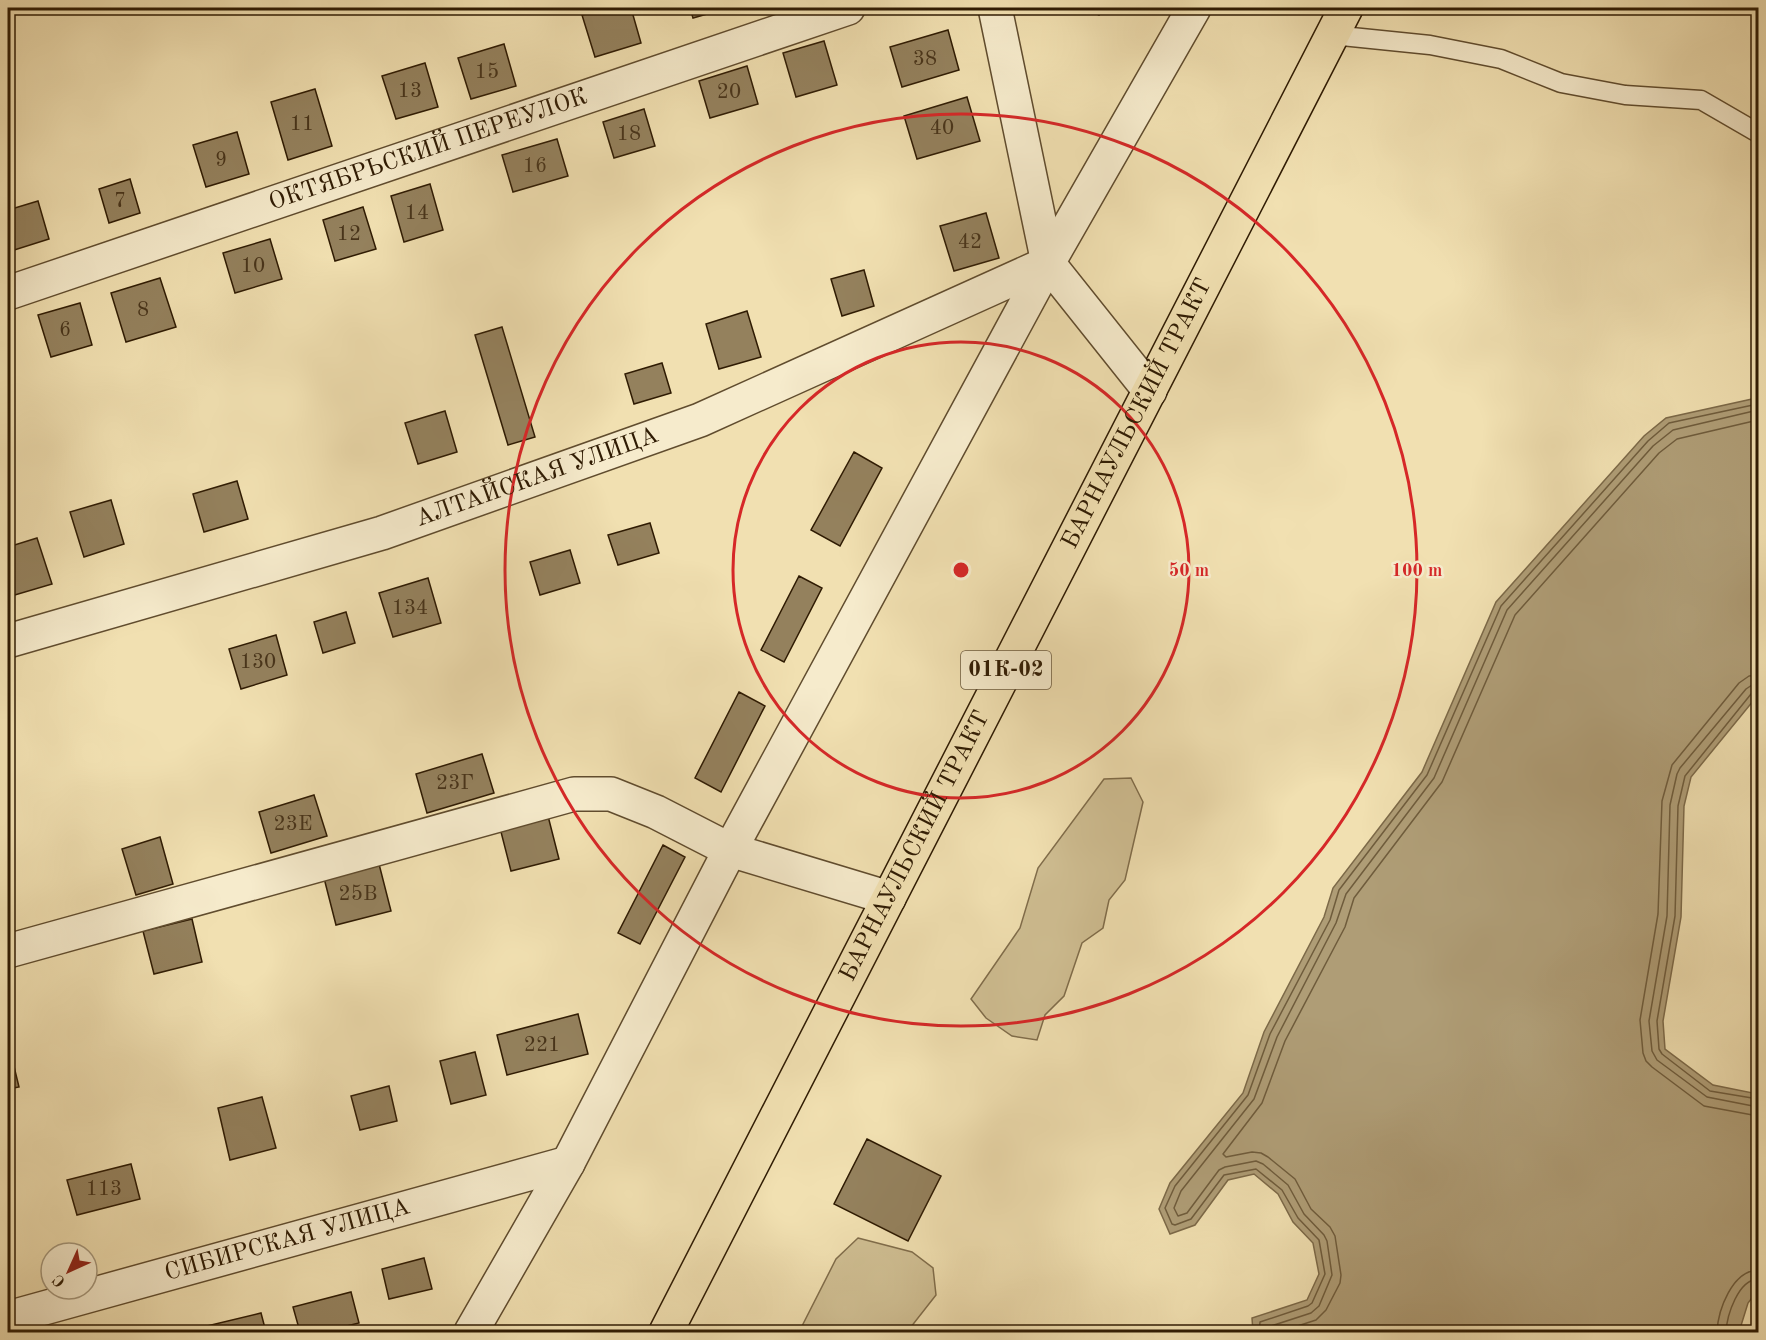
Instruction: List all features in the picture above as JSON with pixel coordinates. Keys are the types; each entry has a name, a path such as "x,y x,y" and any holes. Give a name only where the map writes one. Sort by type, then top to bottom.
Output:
{"main road":[{"name":"БАРНАУЛЬСКИЙ ТРАКТ","path":"666,1332 1339,21"}],"street":[{"name":"ОКТЯБРЬСКИЙ ПЕРЕУЛОК","path":"8,293 848,8"},
{"path":"995,8 1048,263 1150,391"},
{"path":"471,1332 568,1163 730,850 1048,263 1194,8"},
{"name":"АЛТАЙСКАЯ УЛИЦА","path":"8,641 382,533 700,420 1048,263"},
{"path":"8,951 574,794 611,794 656,813 730,850 889,898"},
{"name":"СИБИРСКАЯ УЛИЦА","path":"8,1318 568,1163"}],"lane":[{"path":"1339,21 1430,45 1501,59 1561,83 1625,95 1701,100 1758,133"}],"shaded area":[{"path":"1131,778 1143,802 1125,880 1109,900 1103,928 1082,943 1064,996 1045,1015 1037,1040 1012,1036 986,1018 971,999 1020,928 1038,868 1104,779"},
{"path":"858,1238 912,1252 933,1268 936,1295 907,1332 799,1332 836,1259"}],"water":[{"path":"1758,395 1758,695 1691,777 1684,806 1681,917 1663,1021 1665,1049 1713,1085 1758,1094 1758,1290 1748,1303 1739,1332 1253,1332 1252,1318 1307,1300 1319,1274 1313,1243 1293,1222 1278,1194 1254,1174 1228,1180 1195,1225 1170,1234 1159,1209 1170,1183 1243,1093 1264,1032 1324,917 1333,888 1422,772 1496,602 1644,436 1666,418 1752,399"}],"building":[{"path":"608,8 631,8 641,43 595,57 582,15"},
{"path":"690,8 728,8 693,18"},
{"path":"1084,8 1103,8 1099,15"},
{"path":"948,30 959,70 902,87 890,47"},
{"path":"824,41 837,85 796,97 783,53"},
{"path":"504,44 516,86 471,99 458,58"},
{"path":"425,63 438,107 396,119 382,76"},
{"path":"747,66 758,104 710,118 699,81"},
{"path":"315,89 332,146 288,160 271,102"},
{"path":"967,97 980,141 917,159 904,116"},
{"path":"644,109 655,146 614,158 603,122"},
{"path":"237,132 249,174 206,187 193,145"},
{"path":"557,139 568,176 513,192 502,155"},
{"path":"130,179 140,213 109,223 99,189"},
{"path":"430,184 443,230 404,242 391,196"},
{"path":"38,201 49,239 8,252 8,210"},
{"path":"363,207 376,249 335,261 323,220"},
{"path":"986,213 999,258 954,271 940,226"},
{"path":"270,239 282,279 235,293 223,253"},
{"path":"864,270 874,306 842,316 831,279"},
{"path":"160,278 176,327 126,342 111,293"},
{"path":"80,303 92,345 51,357 38,315"},
{"path":"747,311 761,357 719,369 706,324"},
{"path":"502,327 535,437 508,445 475,335"},
{"path":"662,363 671,393 634,404 625,374"},
{"path":"445,411 457,452 418,464 405,423"},
{"path":"854,452 882,468 840,546 811,530"},
{"path":"237,481 248,519 204,532 193,494"},
{"path":"111,500 124,544 84,557 70,512"},
{"path":"650,523 659,553 618,565 608,535"},
{"path":"37,538 52,584 8,597 8,547"},
{"path":"570,550 580,583 540,595 530,562"},
{"path":"799,576 822,588 784,662 761,650"},
{"path":"428,578 441,623 393,637 379,593"},
{"path":"346,612 355,643 323,653 314,622"},
{"path":"276,635 287,675 241,689 229,649"},
{"path":"739,692 765,706 721,792 695,778"},
{"path":"482,754 494,793 427,813 416,774"},
{"path":"314,795 327,836 271,853 259,812"},
{"path":"548,816 559,859 511,871 500,828"},
{"path":"160,837 173,884 136,895 122,849"},
{"path":"663,845 685,857 640,944 618,933"},
{"path":"379,864 391,911 336,925 324,878"},
{"path":"192,919 202,962 154,974 143,931"},
{"path":"578,1014 588,1054 507,1075 497,1035"},
{"path":"8,1042 19,1087 8,1089"},
{"path":"475,1052 486,1095 451,1104 440,1061"},
{"path":"389,1086 397,1121 360,1130 351,1096"},
{"path":"262,1097 276,1148 230,1160 218,1108"},
{"path":"867,1139 941,1176 908,1241 834,1204"},
{"path":"131,1164 140,1199 77,1215 67,1180"},
{"path":"424,1258 432,1289 389,1299 382,1269"},
{"path":"351,1292 359,1323 322,1332 300,1332 293,1307"},
{"path":"261,1313 266,1332 182,1332"}]}
